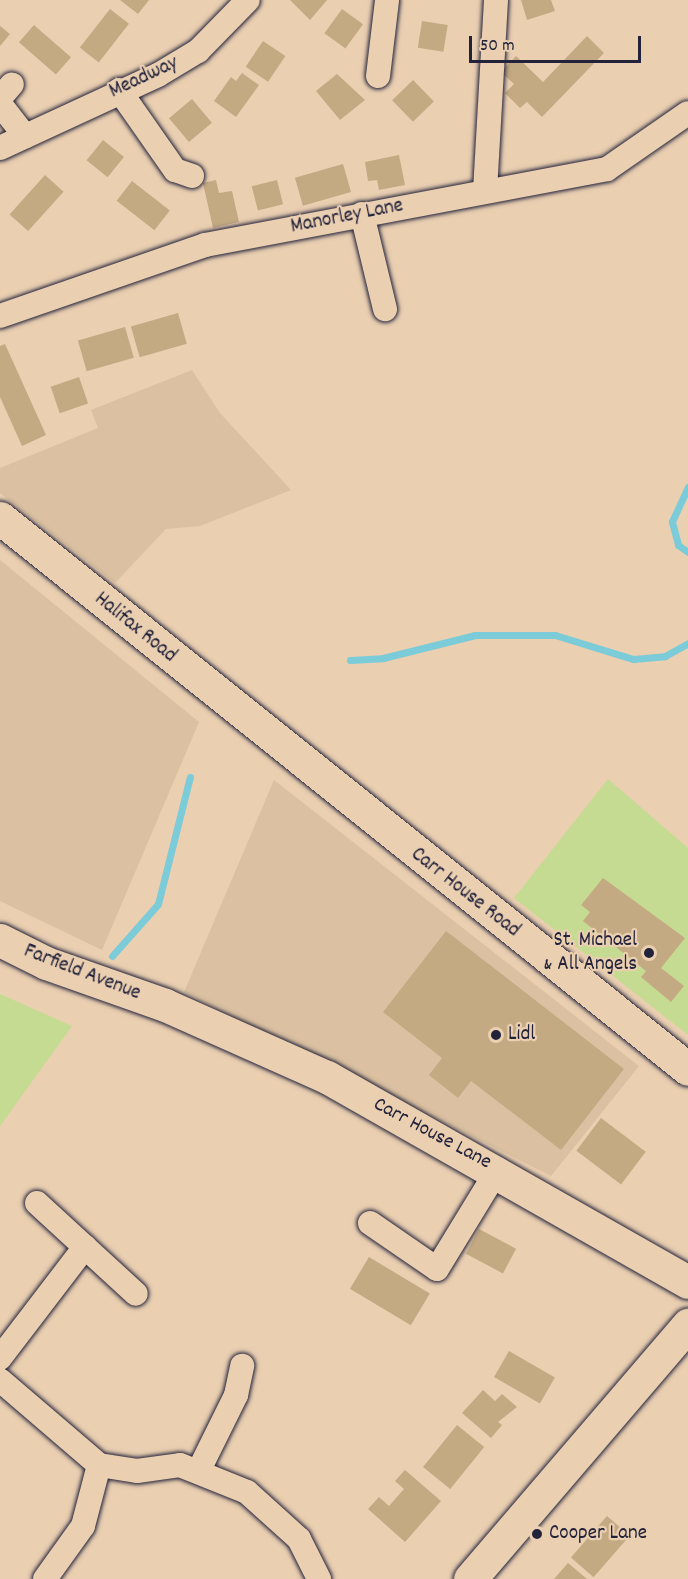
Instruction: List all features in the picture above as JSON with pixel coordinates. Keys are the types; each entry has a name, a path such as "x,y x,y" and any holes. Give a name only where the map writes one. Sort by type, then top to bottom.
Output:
{"main road":[{"name":"Halifax Road","path":"0,518 270,739"},
{"name":"Carr House Road","path":"270,739 688,1069"},
{"name":"Farfield Avenue","path":"0,940 46,963 165,1005"},
{"name":"Carr House Lane","path":"165,1005 327,1077 498,1169 688,1282"},
{"path":"470,1579 688,1325"}],"street":[{"name":"Meadway","path":"0,148 198,51 248,0"},
{"path":"378,76 387,0"},
{"path":"485,191 496,0"},
{"path":"119,90 174,170 192,176"},
{"path":"4,95 25,136"},
{"name":"Manorley Lane","path":"0,316 205,245 607,169 688,113"},
{"path":"362,214 384,309"},
{"path":"370,1223 437,1269 498,1169"},
{"path":"37,1203 136,1294"},
{"path":"0,1358 85,1247"},
{"path":"199,1470 236,1395 242,1366"},
{"path":"0,1380 99,1465 137,1471 180,1465 199,1470 247,1492 299,1539 319,1579"},
{"path":"45,1579 83,1526 99,1465"}],"shaded area":[{"path":"192,370 220,413 291,490 200,526 166,529 115,583 0,493 0,468 98,428 91,410"},
{"path":"0,560 199,722 102,950 0,901"},
{"path":"274,780 639,1066 551,1176 184,992"}],"green space":[{"path":"608,779 688,848 688,1035 514,898"},
{"path":"0,994 72,1026 0,1126"}],"building":[{"path":"120,0 149,0 138,14"},
{"path":"290,0 327,0 310,20"},
{"path":"521,0 551,0 555,11 527,20"},
{"path":"110,9 129,24 99,62 80,48"},
{"path":"342,9 363,24 345,49 324,33"},
{"path":"422,21 448,25 443,52 418,48"},
{"path":"34,25 71,57 56,75 19,42"},
{"path":"0,26 10,34 0,46"},
{"path":"587,36 604,53 542,117 527,102 520,108 505,93 514,84 501,72 516,56 543,82"},
{"path":"263,41 285,56 268,82 246,67"},
{"path":"242,73 259,85 236,117 214,101 231,77 236,81"},
{"path":"337,74 365,100 340,120 316,91"},
{"path":"413,80 434,102 413,122 392,100"},
{"path":"192,99 212,123 189,142 169,118"},
{"path":"103,140 124,157 108,177 87,160"},
{"path":"399,155 405,185 379,190 377,180 368,181 365,162"},
{"path":"343,164 351,192 303,206 295,178"},
{"path":"45,175 64,192 28,231 10,214"},
{"path":"216,180 219,193 232,191 239,222 213,228 203,183"},
{"path":"277,180 283,204 258,211 252,186"},
{"path":"132,181 170,211 154,230 117,201"},
{"path":"178,313 187,344 140,357 131,327"},
{"path":"125,327 134,358 87,371 78,341"},
{"path":"5,344 46,435 22,446 0,397 0,346"},
{"path":"79,377 88,403 60,413 51,387"},
{"name":"St. Michael & All Angels","path":"603,878 685,938 661,968 684,986 671,1002 641,977 646,971 583,921 590,912 581,905"},
{"name":"Lidl","path":"446,931 624,1069 561,1150 471,1081 458,1098 429,1075 442,1058 383,1012"},
{"path":"601,1118 646,1152 621,1184 576,1151"},
{"path":"479,1229 516,1249 503,1273 466,1254"},
{"path":"369,1257 430,1294 411,1325 350,1289"},
{"path":"509,1351 555,1378 540,1403 494,1377"},
{"path":"483,1390 495,1401 502,1394 517,1407 498,1422 502,1425 491,1438 462,1413"},
{"path":"457,1425 484,1447 450,1489 423,1467"},
{"path":"405,1470 441,1501 405,1542 368,1509 379,1497 389,1506 404,1489 395,1481"},
{"path":"607,1516 630,1536 594,1577 571,1558"},
{"path":"568,1563 587,1579 554,1579"}],"waterway":[{"path":"688,487 672,522 678,545 688,552"},
{"path":"350,660 383,658 475,635 555,635 633,659 665,656 688,643"},
{"path":"112,956 158,904 190,777"}],"place":[{"name":"St. Michael & All Angels","path":"649,953"},
{"name":"Lidl","path":"496,1035"},
{"name":"Cooper Lane","path":"537,1534"}]}
